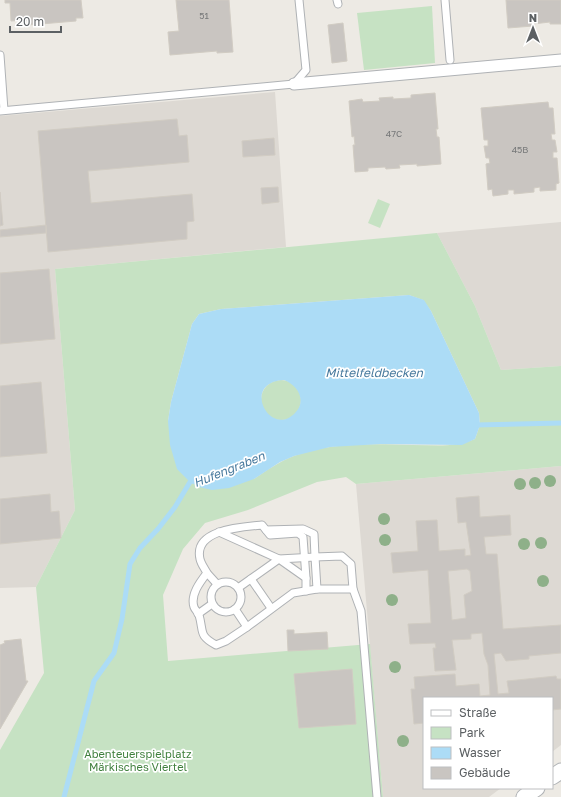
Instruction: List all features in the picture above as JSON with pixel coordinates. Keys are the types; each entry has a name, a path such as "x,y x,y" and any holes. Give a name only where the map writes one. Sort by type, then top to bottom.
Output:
{"street":[{"path":"294,84 561,60"},
{"path":"524,797 536,789"}],"lane":[{"path":"0,55 2,110 294,84 306,70 299,0"},
{"path":"445,0 450,60"},
{"path":"217,584 207,573 200,559 201,545 207,538 235,527 262,526 270,535 298,533 303,537 306,590"},
{"path":"266,530 303,529 314,534 317,589"},
{"path":"219,532 279,559 306,578"},
{"path":"238,588 279,559 342,556 351,564 353,588 361,611 377,797"},
{"path":"207,573 196,589 194,607 198,614 200,627 205,639 216,644 226,641 247,627 293,592 317,589 353,588"},
{"path":"251,579 271,608"},
{"path":"226,582 235,585 238,588 241,597 239,606 235,609 222,612 214,608 212,604 211,591 217,584 226,582"},
{"path":"198,614 212,604"},
{"path":"235,609 247,627"}],"shaded area":[{"path":"275,92 286,247 55,269 75,510 36,587 0,588 0,116"},
{"path":"561,222 561,366 501,370 475,306 437,233"},
{"path":"561,466 561,745 553,751 553,697 423,697 423,789 500,789 489,797 383,797 356,484"}],"green space":[{"path":"432,6 435,63 364,70 357,13"},
{"path":"378,199 390,204 380,228 368,223"},
{"name":"Abenteuerspielplatz Märkisches Viertel","path":"437,233 475,306 501,370 561,366 561,466 356,484 346,477 317,482 248,510 205,523 183,549 163,595 168,661 370,644 383,797 0,797 0,750 44,673 36,587 75,510 55,269","holes":["409,295 423,300 431,311 479,413 480,425 475,439 452,445 367,444 322,448 289,458 273,466 254,479 168,421 171,402 192,324 199,314 221,309"]},
{"path":"281,380 295,386 301,400 295,414 281,420 267,414 261,400 267,386"}],"water":[{"name":"Mittelfeldbecken","path":"409,295 424,300 431,311 479,413 480,425 475,439 462,445 381,444 330,447 294,456 280,462 254,479 229,488 212,490 199,487 190,482 177,469 170,445 168,421 171,402 192,324 199,314 221,309","holes":["284,380 289,382 297,389 299,394 299,408 295,413 286,419 277,419 269,415 264,407 262,398 264,390 271,383"]}],"building":[{"path":"5,0 81,0 83,18 76,18 76,21 29,25 29,20 11,21 10,3 5,3"},
{"path":"176,0 229,0 233,52 217,53 217,51 170,55 168,32 179,31"},
{"path":"506,0 561,0 561,24 550,24 550,22 533,24 533,26 508,28"},
{"path":"343,23 347,61 332,63 328,25"},
{"path":"435,93 438,129 436,129 437,137 439,137 441,164 417,166 417,164 399,165 400,168 368,168 368,171 355,172 353,145 355,145 354,136 352,137 349,101 362,99 363,102 380,101 379,98 411,98 411,95"},
{"path":"548,102 549,108 553,108 555,134 551,134 552,140 555,140 557,152 553,152 553,158 557,158 559,183 556,184 556,190 540,191 540,187 534,188 534,192 514,194 514,190 508,190 508,194 493,196 492,189 488,190 486,164 490,163 489,158 486,158 484,146 488,146 488,140 484,140 481,108"},
{"path":"177,119 179,136 187,135 189,162 88,171 91,203 192,194 194,221 187,222 187,239 48,252 38,131"},
{"path":"274,138 275,155 243,157 242,141"},
{"path":"278,187 279,202 262,204 261,188"},
{"path":"0,192 3,225 0,226"},
{"path":"46,225 46,233 0,237 0,230"},
{"path":"49,269 55,339 0,344 0,273"},
{"path":"41,382 47,453 0,457 0,386"},
{"path":"50,494 51,512 59,511 61,538 0,544 0,499"},
{"path":"479,496 480,517 510,515 511,535 484,537 486,554 497,554 503,629 561,625 561,653 529,656 529,659 506,661 501,653 494,654 498,694 509,693 507,681 556,676 557,679 561,679 561,709 553,710 553,697 423,697 423,723 414,724 411,689 415,689 414,677 455,674 456,686 479,684 480,696 490,695 488,665 484,654 482,633 471,634 471,639 452,640 456,670 435,671 433,648 436,648 435,643 410,644 408,624 431,623 428,570 393,573 391,553 418,551 416,521 437,520 439,551 465,549 465,556 471,555 466,522 458,523 456,498","holes":["467,569 470,571 472,591 464,595 466,618 452,620 448,571"]},
{"path":"287,630 294,630 294,634 327,632 328,649 288,651"},
{"path":"21,639 26,681 28,681 0,729 0,645 5,643 4,641"},
{"path":"352,669 356,724 299,728 294,674"}],"waterway":[{"name":"Hufengraben","path":"475,425 561,423"},
{"name":"Hufengraben","path":"64,797 94,681 114,653 122,619 130,564 140,548 158,529 175,507 190,482 196,480"}]}
